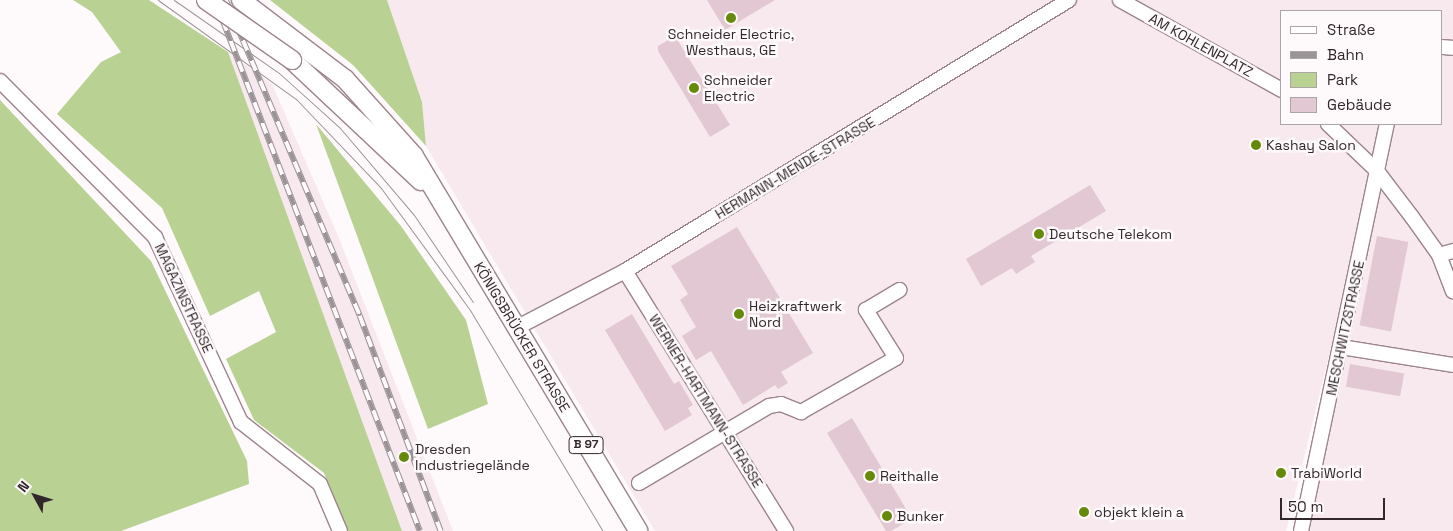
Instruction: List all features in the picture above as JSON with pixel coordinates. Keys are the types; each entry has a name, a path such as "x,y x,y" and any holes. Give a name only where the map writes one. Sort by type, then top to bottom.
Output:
{"main road":[{"name":"KÖNIGSBRÜCKER STRASSE","path":"206,0 292,60 435,195"},
{"name":"KÖNIGSBRÜCKER STRASSE","path":"241,0 280,27 371,105 414,156 435,195 638,531"}],"street":[{"name":"HERMANN-MENDE-STRASSE","path":"516,328 625,271 1069,0"},
{"name":"AM KOHLENPLATZ","path":"1120,0 1280,89"},
{"name":"MAGAZINSTRASSE","path":"0,80 155,237 241,422 320,484 340,531"},
{"path":"1329,125 1377,171 1439,255 1453,290"},
{"name":"MESCHWITZSTRASSE","path":"1301,531 1387,125"},
{"path":"1439,255 1453,251"},
{"name":"WERNER-HARTMANN-STRASSE","path":"625,271 727,432 786,531"},
{"path":"639,483 768,406 781,404 801,412 896,358 866,310 899,290"},
{"path":"1341,347 1453,365"}],"shaded area":[{"path":"387,0 1453,0 1453,244 1441,248 1376,164 1286,531 655,531 426,146 422,102"},
{"path":"228,52 272,84 338,236 453,531 402,531"},
{"path":"1381,184 1435,257 1453,305 1453,531 1305,531"}],"green space":[{"path":"73,0 149,0 228,52 402,531 348,531 324,473 254,420 226,359 276,332 259,291 210,316 162,208 57,114 101,62 121,52 92,12"},
{"path":"270,0 387,0 422,102 426,146 353,65"},
{"path":"0,100 151,261 247,461 249,484 121,531 0,531"},
{"path":"316,124 401,226 466,320 488,404 428,429"}],"building":[{"name":"Schneider Electric, Westhaus, GE","path":"707,0 775,0 725,30"},
{"name":"Schneider Electric","path":"675,36 730,125 710,137 658,51 658,46"},
{"name":"Deutsche Telekom","path":"1090,185 1106,211 1031,256 1035,262 1016,274 1012,268 981,286 966,259"},
{"name":"Heizkraftwerk Nord","path":"737,227 813,353 781,372 788,383 778,389 775,385 743,405 711,351 696,360 682,336 696,327 680,300 688,294 671,266"},
{"path":"1377,236 1408,242 1391,331 1360,325"},
{"path":"632,314 674,384 679,381 693,405 688,408 692,415 665,431 605,330"},
{"path":"1350,364 1404,374 1400,396 1346,387"},
{"name":"Reithalle","path":"852,418 912,519 891,531 886,531 827,433"}],"tram line":[{"path":"158,0 296,99 381,188 470,310 603,531"},
{"path":"174,0 279,73 340,128 414,215 473,302"}],"railway":[{"path":"215,0 420,531"},
{"path":"226,0 360,316 441,531"}],"place":[{"name":"Schneider Electric, Westhaus, GE","path":"731,18"},
{"name":"Schneider Electric","path":"694,88"},
{"name":"Kashay Salon","path":"1256,145"},
{"name":"Deutsche Telekom","path":"1039,234"},
{"name":"Heizkraftwerk Nord","path":"739,314"},
{"name":"Dresden Industriegelände","path":"404,457"},
{"name":"TrabiWorld","path":"1281,473"},
{"name":"Reithalle","path":"870,476"},
{"name":"objekt klein a","path":"1084,512"},
{"name":"Bunker","path":"887,516"}]}
